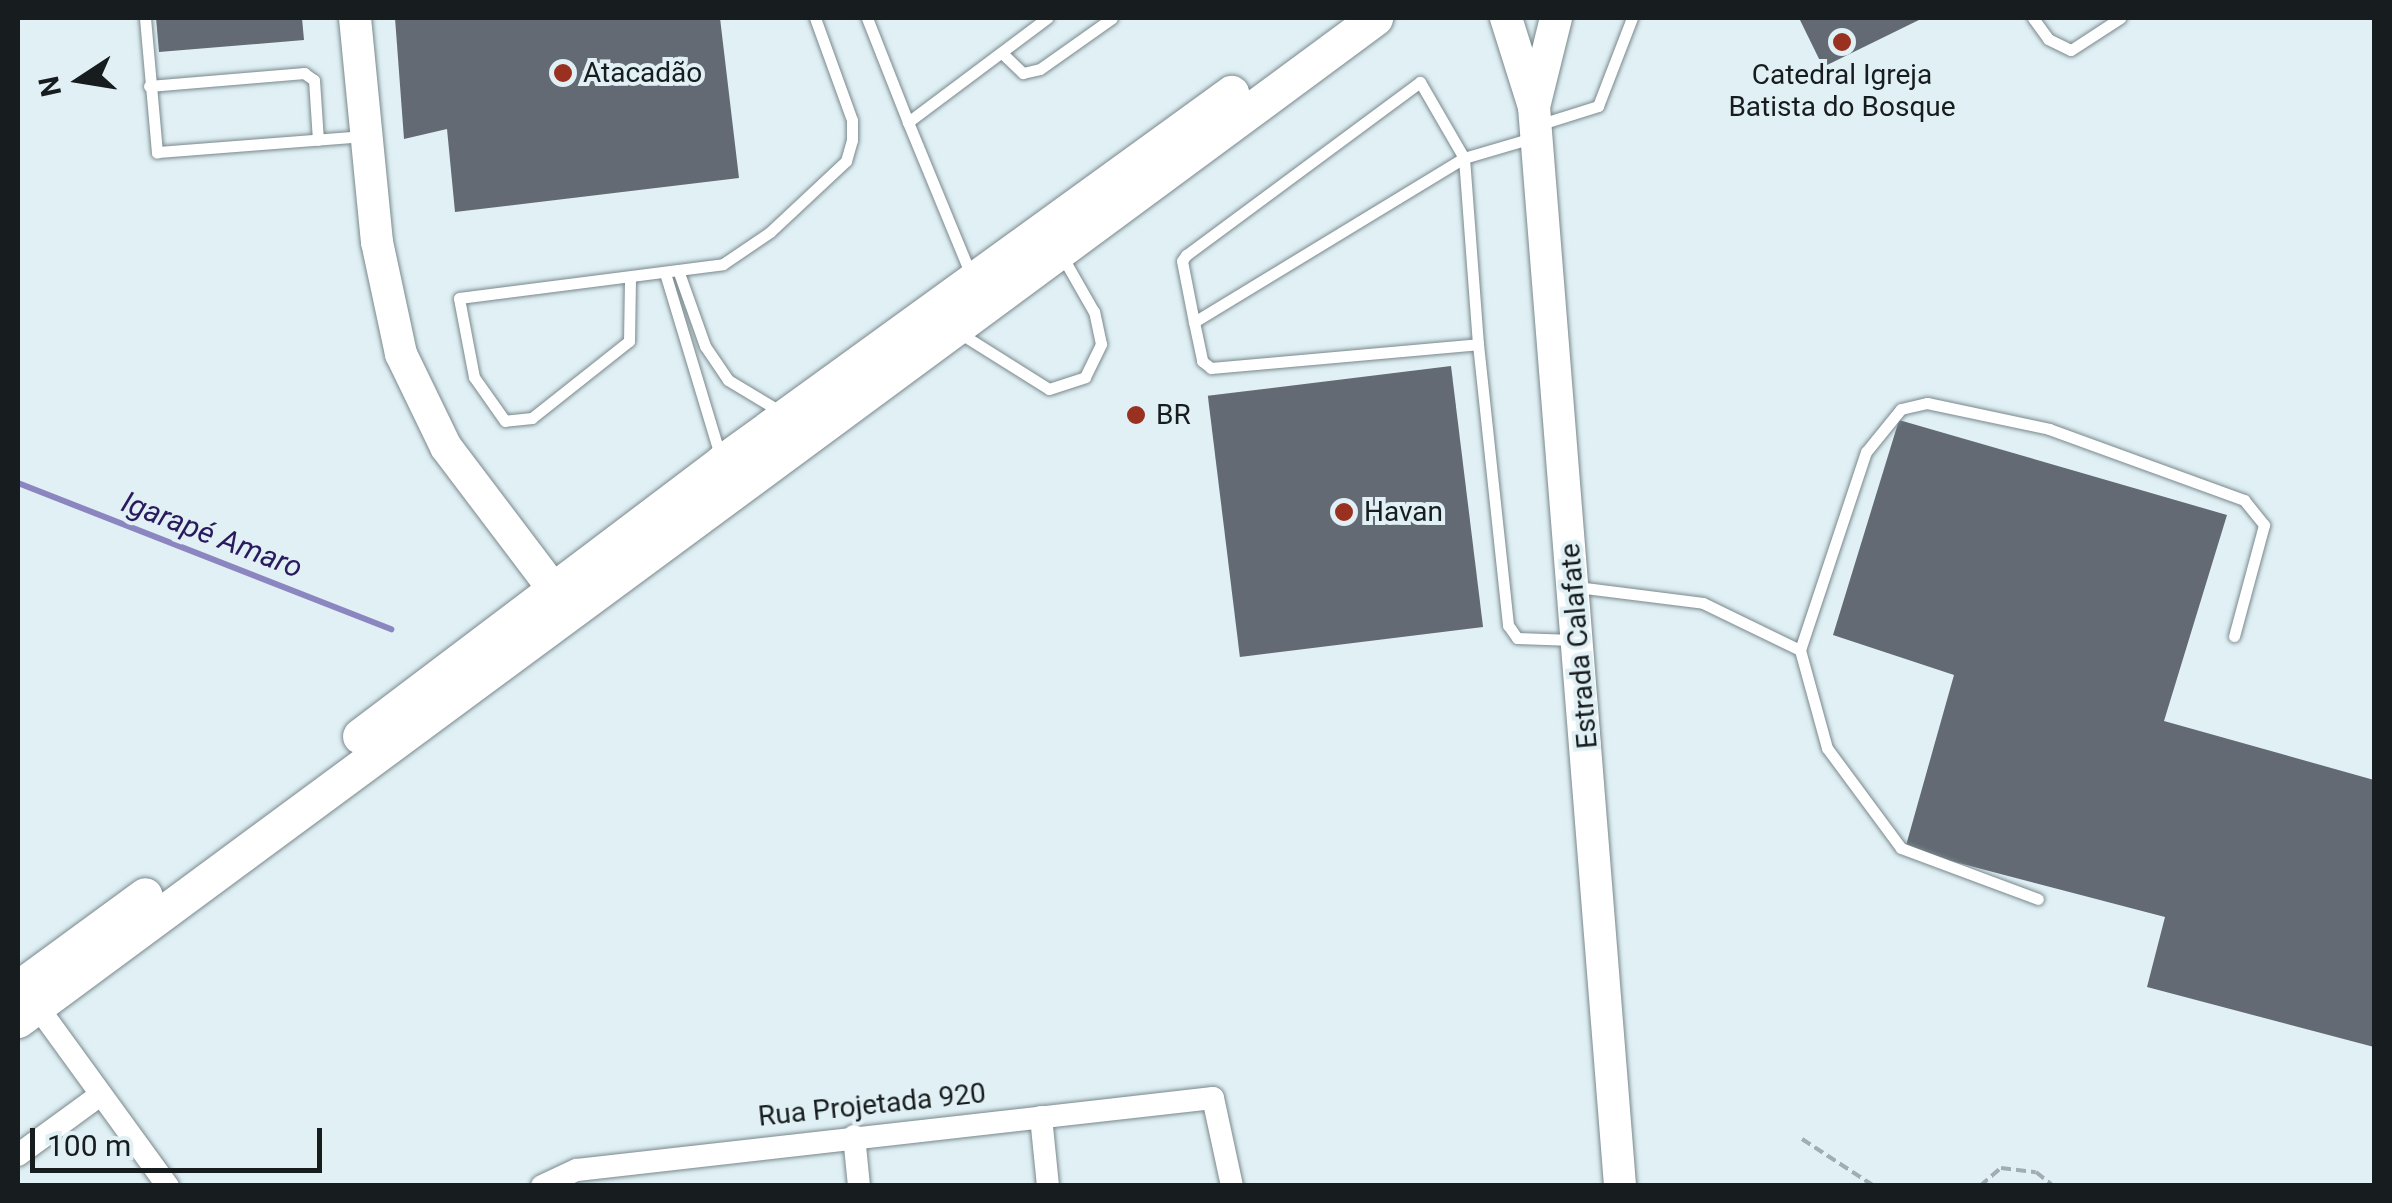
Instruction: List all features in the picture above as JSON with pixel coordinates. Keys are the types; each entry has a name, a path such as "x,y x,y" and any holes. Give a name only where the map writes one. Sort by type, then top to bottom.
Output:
{"main road":[{"path":"24,1005 1060,252 1345,23"},
{"path":"24,1005 722,462 972,279 1345,23"}],"street":[{"path":"354,18 386,300 420,399 478,493 554,590"},
{"name":"Estrada Calafate","path":"1506,18 1535,123 1620,1186"},
{"name":"Estrada Calafate","path":"1535,123 1556,18"},
{"path":"24,1005 168,1186"},
{"path":"18,1155 100,1096"},
{"name":"Rua Projetada 920","path":"542,1186 577,1170 1213,1098 1232,1186"},
{"path":"1041,1117 1048,1186"},
{"path":"854,1136 859,1186"}],"lane":[{"path":"145,18 154,146 162,154 365,136"},
{"path":"630,279 628,341 532,418 505,421 474,377 458,298 630,279 735,258 846,161 852,120 815,18"},
{"path":"868,18 972,279"},
{"path":"908,122 1048,18"},
{"path":"1002,52 1023,73 1040,69 1112,18"},
{"path":"1194,322 1464,158 1535,123 1598,106 1632,18"},
{"path":"2034,18 2048,39 2071,50 2120,18"},
{"path":"150,86 304,73 314,80 318,140"},
{"path":"1478,344 1211,368 1202,361 1186,255 1410,84 1425,84 1464,158 1478,344 1508,624 1517,638 1530,641 1578,640"},
{"path":"954,330 1049,389 1085,377 1101,344 1094,312 1060,252"},
{"path":"672,272 705,346 728,380 787,414"},
{"path":"672,272 722,462"},
{"path":"2038,898 1902,848 1827,748 1800,650 1866,452 1900,409 1927,403 2049,429 2244,500 2264,526 2234,636"},
{"path":"1573,586 1703,603 1755,622 1800,650"}],"path":[{"path":"1802,1139 1874,1186"},
{"path":"1980,1186 2001,1168 2036,1172 2053,1186"}],"building":[{"path":"156,18 302,18 304,40 159,52"},
{"name":"Atacadão","path":"395,18 720,18 739,178 455,212 447,129 404,139"},
{"name":"Catedral Igreja Batista do Bosque","path":"1799,18 1923,18 1823,67"},
{"name":"Havan","path":"1451,366 1483,627 1240,657 1208,396"},
{"path":"1899,420 2227,515 2164,721 2374,780 2374,1047 2147,987 2165,917 1905,849 1954,675 1833,635"}],"waterway":[{"name":"Igarapé Amaro","path":"18,483 391,629"}],"place":[{"name":"Catedral Igreja Batista do Bosque","path":"1842,42"},
{"name":"Atacadão","path":"563,73"},
{"name":"BR","path":"1136,415"},
{"name":"Havan","path":"1344,512"}]}
